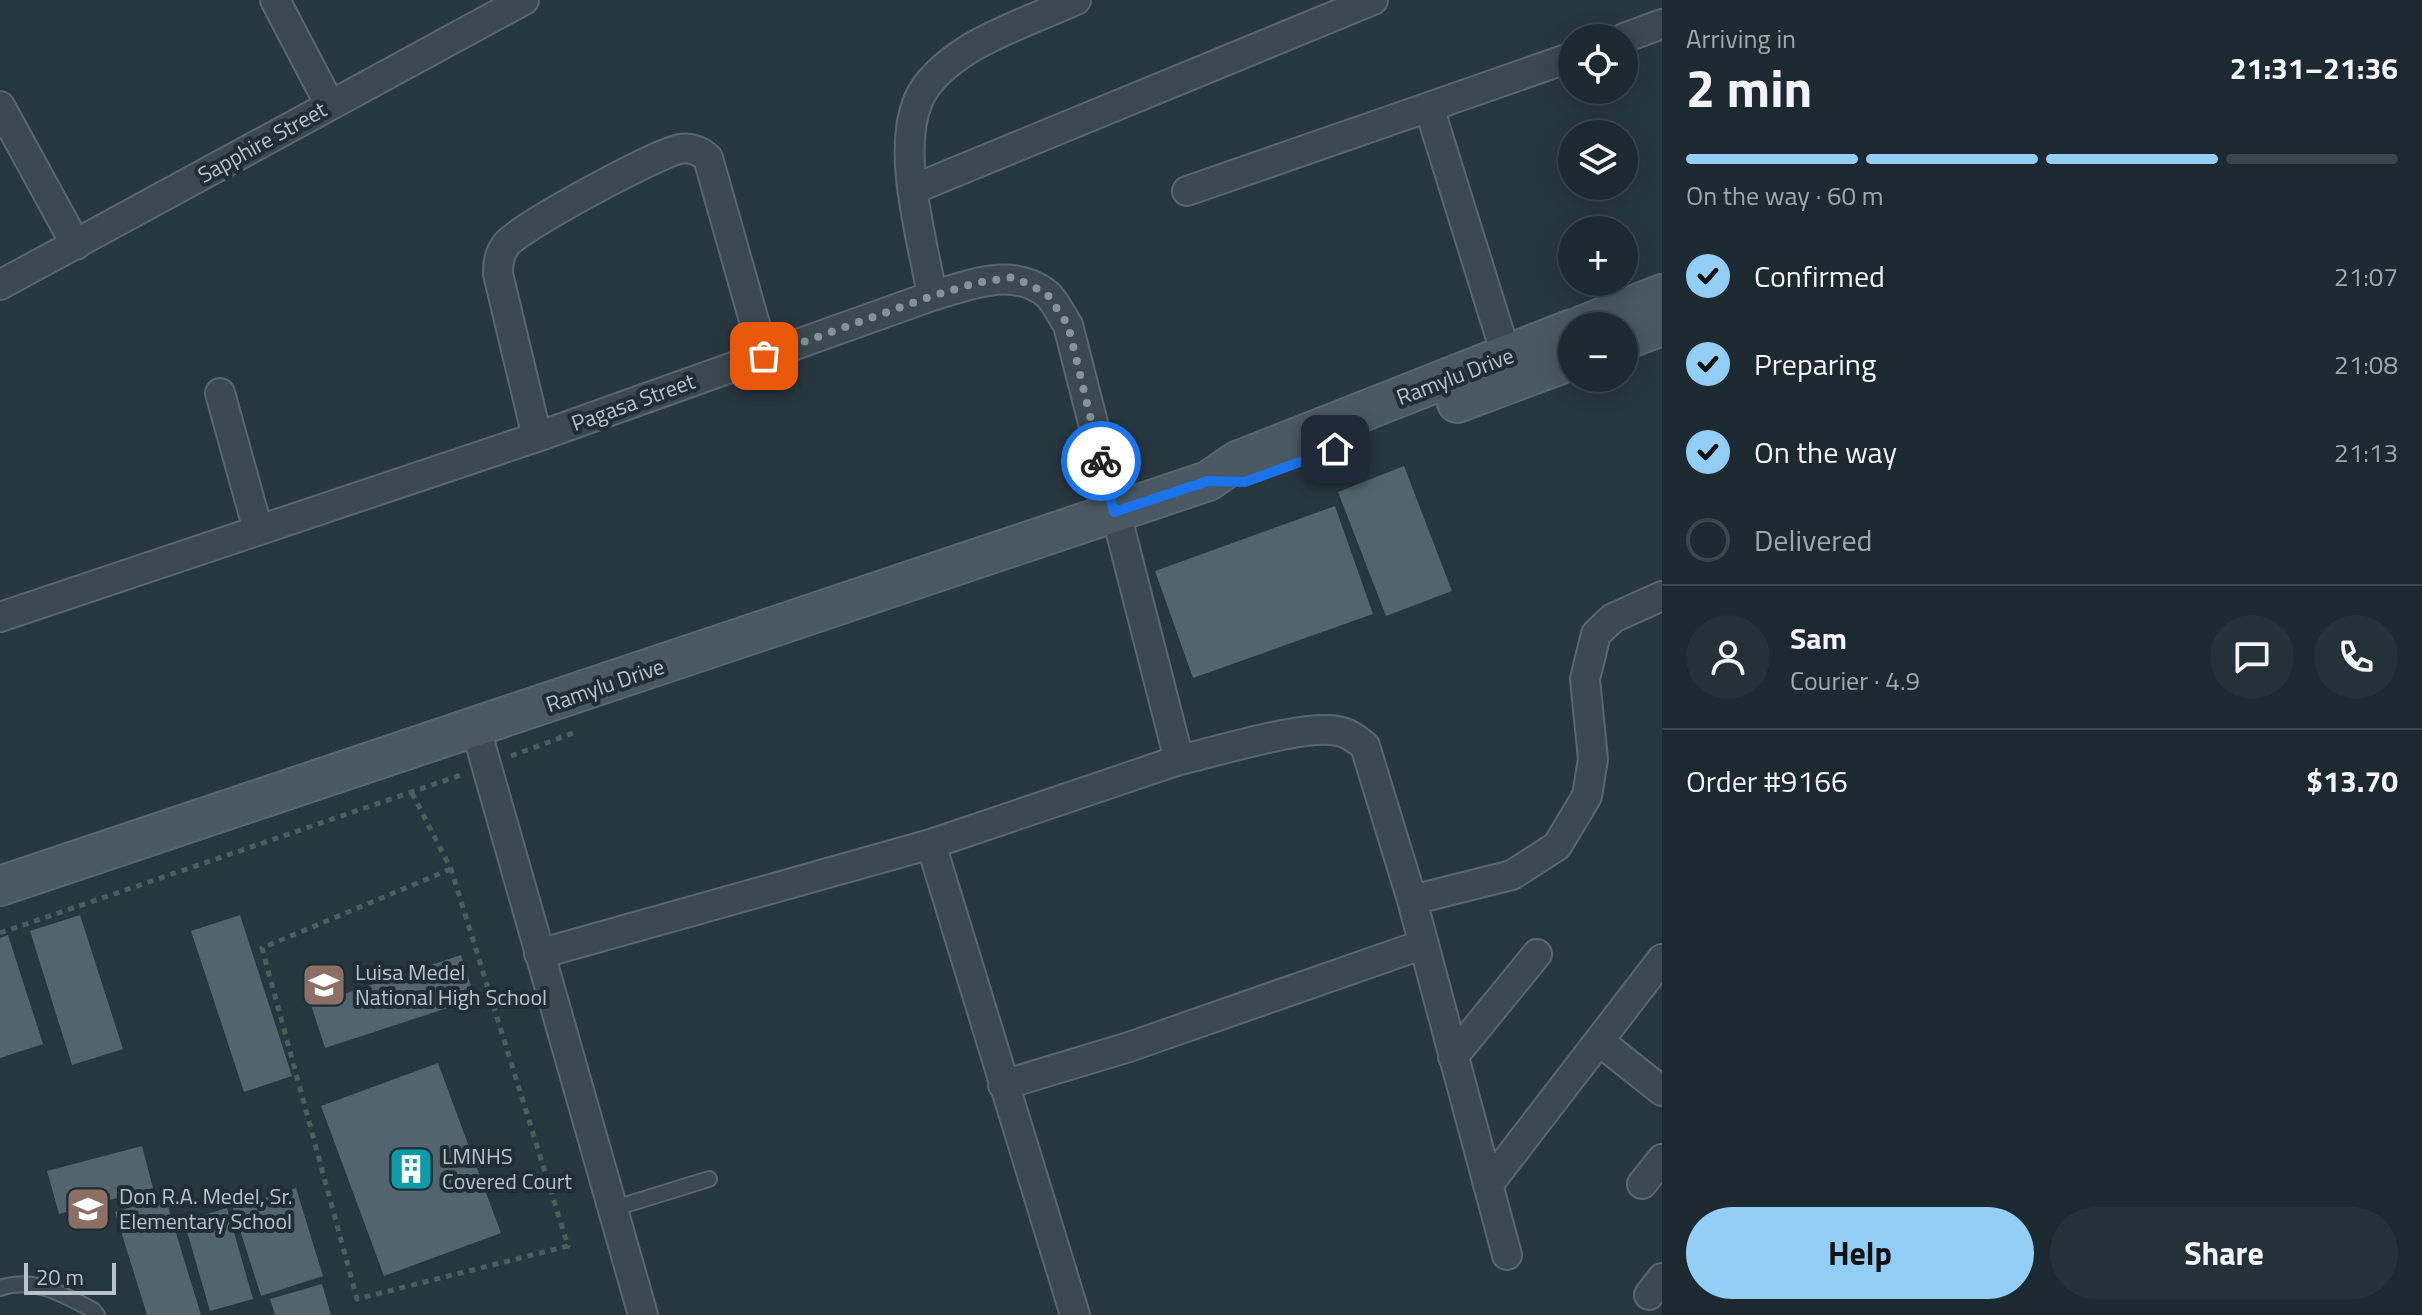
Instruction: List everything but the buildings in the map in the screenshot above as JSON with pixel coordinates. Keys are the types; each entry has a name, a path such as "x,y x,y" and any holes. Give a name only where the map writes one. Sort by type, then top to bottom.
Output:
{"street":[{"path":"275,0 330,105"},
{"name":"Sapphire Street","path":"0,285 524,0"},
{"path":"932,296 909,140 918,99 932,78 969,49 1076,0"},
{"path":"914,189 1373,0"},
{"path":"1638,33 1662,24"},
{"path":"1187,191 1558,62"},
{"path":"0,106 76,245"},
{"path":"1429,107 1510,369"},
{"path":"537,437 498,274 498,261 507,242 590,190 680,149 699,150 708,158 764,356"},
{"name":"Pagasa Street","path":"0,617 537,437 932,296 976,283 1014,277 1047,294 1068,325 1179,760"},
{"path":"1616,312 1662,294"},
{"path":"1638,335 1662,326"},
{"name":"Ramylu Drive","path":"1510,369 1558,338"},
{"name":"Ramylu Drive","path":"0,886 476,729 1208,481 1237,461 1510,369 1558,362"},
{"path":"220,393 258,530"},
{"path":"1412,900 1512,875 1557,846 1587,796 1593,759 1585,679 1596,634 1613,618 1662,596"},
{"path":"476,729 643,1315"},
{"path":"539,954 931,844 1179,760 1277,737 1334,730 1349,733 1365,746 1412,900 1507,1255"},
{"path":"931,844 1075,1315"},
{"path":"1003,1085 1129,1047 1424,944"},
{"path":"1453,1057 1537,954"},
{"path":"1488,1185 1662,959"},
{"path":"1599,1041 1662,1091"},
{"path":"1642,1184 1662,1159"}],"lane":[{"path":"612,1209 709,1179"},
{"path":"0,1288 17,1282 49,1288 97,1315"}],"path":[{"path":"0,933 412,793 582,730"},
{"path":"412,793 451,869 568,1246 357,1299 262,948 451,869"}],"way so far":[{"path":"764,356 932,296 976,283 1014,277 1047,294 1068,325 1101,461"}],"place":[{"name":"Luisa Medel National High School","path":"324,985"},
{"name":"LMNHS Covered Court","path":"411,1169"},
{"name":"Don R.A. Medel, Sr. Elementary School","path":"88,1209"}],"route":[{"path":"1101,461 1114,512 1208,481 1245,482 1335,449"}]}
